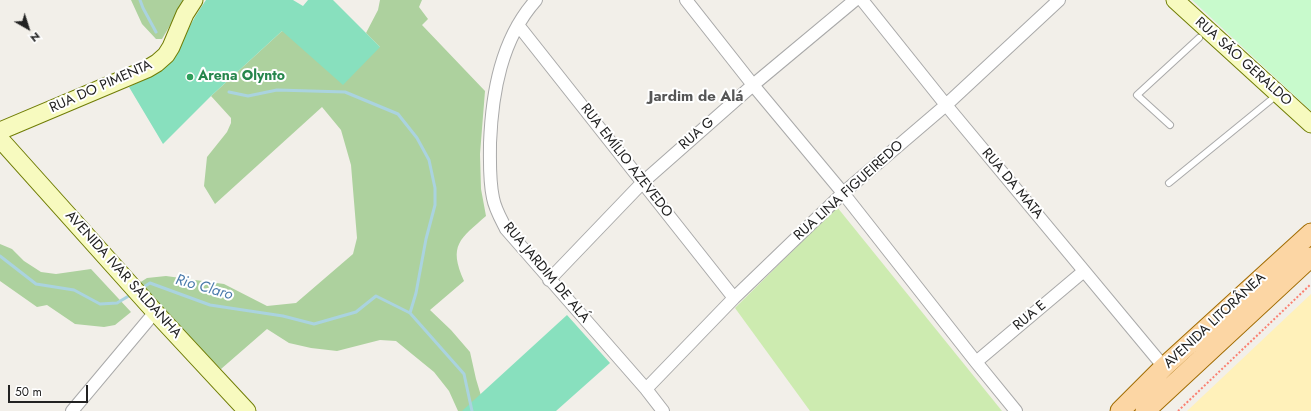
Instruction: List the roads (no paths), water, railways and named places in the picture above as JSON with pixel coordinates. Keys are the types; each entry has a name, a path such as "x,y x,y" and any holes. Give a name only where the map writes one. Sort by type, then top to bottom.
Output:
{"main road":[{"name":"RUA DO PIMENTA","path":"0,131 147,69 157,63 166,55 171,47 185,14 194,0"},
{"name":"RUA SÃO GERALDO","path":"1175,0 1203,34 1275,96 1311,124"},
{"name":"AVENIDA IVAR SALDANHA","path":"0,139 235,411"},
{"name":"AVENIDA IVAR SALDANHA","path":"0,150 123,282"},
{"name":"AVENIDA LITORÂNEA","path":"1145,411 1170,374 1311,233"},
{"name":"AVENIDA LITORÂNEA","path":"1120,411 1170,374 1311,257"},
{"name":"AVENIDA IVAR SALDANHA","path":"147,309 247,411"},
{"path":"1161,411 1179,392 1180,387 1170,374"}],"street":[{"name":"RUA JARDIM DE ALÁ","path":"536,0 518,25 508,46 499,73 494,95 491,123 490,179 493,199 506,229 549,280 646,389 663,411"},
{"path":"686,0 753,85 843,193 1016,411"},
{"name":"RUA G","path":"549,280 643,182 753,85 855,0"},
{"name":"RUA DA MATA","path":"862,0 946,104 1170,374"},
{"name":"RUA LINA FIGUEIREDO","path":"646,389 734,298 843,193 946,104 1059,0"},
{"name":"RUA EMÍLIO AZEVEDO","path":"518,25 734,298"},
{"name":"RUA E","path":"976,362 1084,271"},
{"path":"72,411 147,309"}],"lane":[{"path":"1170,125 1137,95 1203,34"},
{"path":"1168,183 1275,96"}],"waterway":[{"path":"140,0 156,32"},
{"name":"Rio Claro","path":"229,92 248,96 277,90 345,92 398,114 417,138 429,160 435,188 435,205 426,239 416,293 410,313"},
{"name":"Rio Claro","path":"0,256 36,284 74,290 100,304 117,303 132,294"},
{"name":"Rio Claro","path":"142,288 150,283 210,305 283,316 314,324 356,312 376,296 410,313 464,374 472,411"}],"place":[{"name":"Arena Olynto","path":"190,77"}],"district":[{"name":"Jardim de Alá","path":"696,97"}]}
